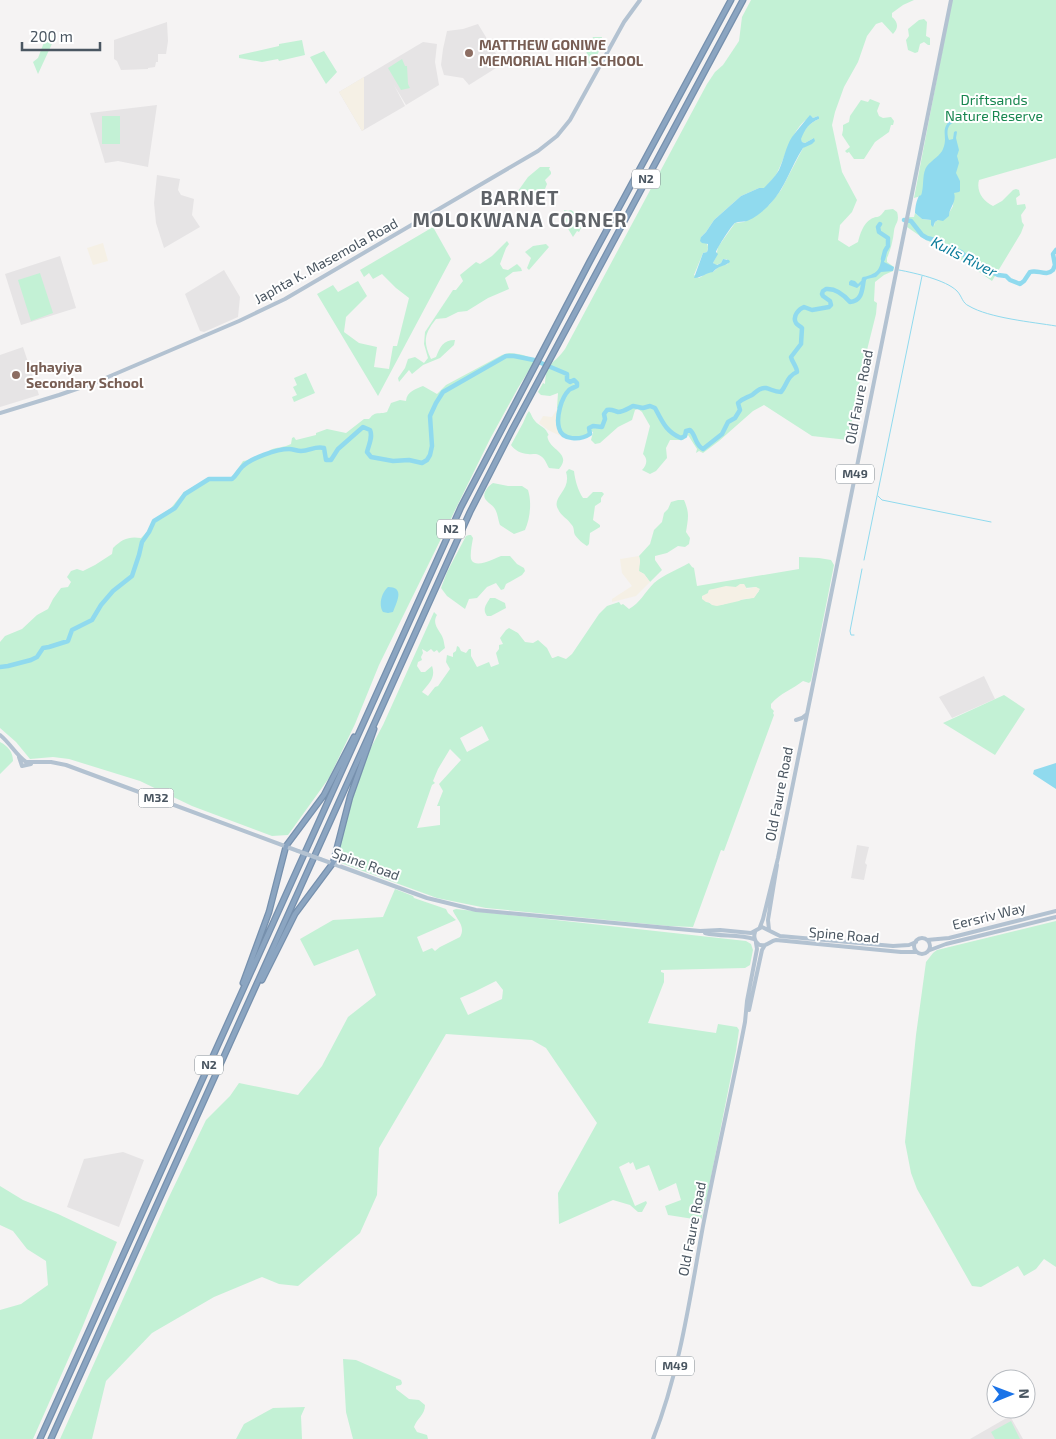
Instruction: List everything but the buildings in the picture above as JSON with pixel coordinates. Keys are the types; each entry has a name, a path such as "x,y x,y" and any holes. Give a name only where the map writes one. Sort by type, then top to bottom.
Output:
{"highway":[{"name":"N2","path":"40,1439 461,508 532,370 731,0"},
{"name":"N2","path":"51,1439 470,512 512,430 743,0"},
{"path":"238,1001 240,990 273,899 286,846 324,795 377,692"},
{"path":"243,1013 250,1003 291,920 333,863 350,797 387,695"}],"main road":[{"name":"Japhta K. Masemola Road","path":"0,413 94,383 279,302 538,152 570,120 624,22 640,0"},
{"name":"Old Faure Road","path":"760,927 778,858 951,0"},
{"path":"803,733 798,720 804,717 808,711"},
{"name":"Spine Road","path":"0,735 10,743 24,763 50,762 66,764 427,898 476,910 700,931 720,930 751,933 755,931"},
{"name":"Old Faure Road","path":"770,931 768,920 778,858"},
{"name":"Eersriv Way","path":"927,940 949,938 1056,911"},
{"name":"Eersriv Way","path":"930,950 946,944 1056,917"},
{"path":"755,941 753,934 760,927"},
{"name":"Spine Road","path":"760,927 764,927 780,936 893,946 909,945 916,942"},
{"name":"Spine Road","path":"700,931 747,937 760,945 764,945"},
{"path":"764,945 770,941 770,931"},
{"path":"921,939 927,940 930,950 923,954 916,952 914,948 916,942 921,939"},
{"name":"Old Faure Road","path":"745,1022 757,949 755,941"},
{"name":"Spine Road","path":"770,941 916,952"},
{"name":"Old Faure Road","path":"653,1439 665,1404 680,1348 745,1022 764,945"}],"shaded area":[{"path":"167,22 168,41 166,54 158,54 158,62 156,62 155,67 121,70 114,59 114,40"},
{"name":"MATTHEW GONIWE MEMORIAL HIGH SCHOOL","path":"478,24 498,57 492,62 496,68 469,85 463,78 444,75 441,65 443,49 447,31 463,29"},
{"path":"423,42 437,44 435,62 439,85 406,105 394,85 405,106 362,131 339,92"},
{"path":"157,105 148,167 118,161 105,163 90,113"},
{"path":"157,175 180,179 178,190 181,195 194,199 192,215 200,227 164,248 156,223 154,203"},
{"path":"60,256 76,308 21,325 5,274"},
{"path":"224,270 240,297 238,317 204,332 200,331 185,294"},
{"name":"Iqhayiya Secondary School","path":"23,347 39,395 0,407 0,355"},
{"path":"984,676 995,699 952,718 939,697"},
{"path":"857,845 869,847 865,863 867,865 864,880 851,878"},
{"path":"123,1152 144,1160 119,1227 67,1207 84,1159"},
{"path":"1005,1419 1012,1419 1023,1439 970,1439"}],"green space":[{"path":"751,0 914,0 892,13 892,17 897,25 893,34 882,22 876,24 867,36 858,62 844,87 832,125 842,172 857,200 852,212 840,225 838,240 849,247 858,242 862,229 868,221 879,216 885,210 893,209 897,212 898,218 887,262 894,267 893,271 875,282 874,301 877,303 876,314 862,370 848,440 812,436 764,405 753,411 703,453 699,451 696,453 697,449 688,435 683,440 670,440 666,448 667,458 656,471 650,474 642,470 646,462 643,454 650,426 642,412 638,409 635,410 632,420 618,427 600,443 595,444 591,440 593,432 590,431 590,434 586,436 571,438 561,432 558,425 560,411 557,408 558,393 550,396 541,395 538,392 543,383 545,384 549,367 565,349 707,84 739,41 742,17","holes":["818,116 819,119 813,122 800,138 805,143 814,138 803,148 781,190 769,205 744,222 735,223 718,247 713,263 716,265 721,263 723,259 727,259 728,264 720,266 713,272 709,272 699,278 694,275 703,253 708,250 707,244 701,237 714,220 741,196 759,188 764,189 776,175 799,127 811,117"]},
{"name":"Driftsands Nature Reserve","path":"952,0 1056,0 1056,158 979,180 978,184 979,192 983,198 993,206 1002,201 1013,190 1019,190 1020,195 1016,198 1017,205 1025,204 1026,208 1021,215 1024,225 1021,233 992,281 965,262 907,227 909,217 914,217 915,213 922,219 931,220 934,226 935,222 949,213 953,206 954,193 960,185 914,198"},
{"path":"924,19 927,22 926,36 930,38 930,45 924,42 920,44 918,52 915,53 908,50 906,40 909,36 908,29 919,20"},
{"path":"48,32 56,35 38,74 33,62 38,58"},
{"path":"593,37 602,37 601,43 598,42 596,48 600,49 594,62 591,61 590,65 585,59"},
{"path":"302,40 305,55 279,61 278,59 262,62 239,58 239,55"},
{"path":"324,51 337,72 326,84 310,57"},
{"path":"402,59 405,66 407,66 410,88 401,90 388,68"},
{"path":"870,99 880,103 877,111 879,116 883,118 891,117 894,121 893,125 891,125 889,132 875,142 864,159 854,159 849,152 845,151 850,147 842,135 843,125 849,122 850,116 861,100 868,102"},
{"path":"102,116 120,116 120,144 102,144"},
{"path":"540,167 550,167 551,174 545,180 547,184 545,189 542,189 539,195 528,199 518,191 528,177"},
{"path":"564,210 571,210 575,213 578,211 587,217 579,232 577,231 573,237 564,222 568,215 565,214"},
{"path":"433,227 451,259 378,396 317,294 333,285 338,292 358,281 367,296 346,317 344,332 359,343 377,347 374,367 389,369 393,346 397,346 409,298 382,274 373,279 369,273 364,277 360,270"},
{"path":"507,241 509,244 500,264 503,269 508,270 517,264 522,271 513,272 505,278 509,289 488,298 467,311 458,312 446,318 436,319 429,329 426,338 431,359 436,357 445,343 455,340 454,345 440,358 423,365 412,374 409,370 399,382 398,378 405,368 408,359 415,357 424,363 428,358 424,344 425,332 453,290 456,290 463,281 460,275 476,262 480,264 492,256"},
{"path":"546,244 549,247 529,270 527,268 531,258 525,252 533,246"},
{"path":"40,273 53,313 31,321 18,280"},
{"path":"509,353 526,356 534,362 490,439 379,665 355,724 329,778 288,835 272,836 192,806 140,781 69,759 53,757 30,759 16,742 0,728 0,642 5,636 22,629 37,615 48,609 61,588 68,587 71,582 67,577 71,571 77,569 83,571 95,565 112,554 113,548 123,540 133,537 141,538 148,531 153,520 171,508 184,492 210,477 232,478 243,461 291,444 294,437 296,440 316,435 316,433 327,429 346,433 364,419 387,412 391,403 400,400 406,401 408,395 415,389 423,386 437,394 446,385"},
{"path":"306,373 315,393 294,402 292,397 297,395 293,387 297,385 294,378"},
{"path":"529,411 535,421 546,430 550,443 560,452 563,460 559,469 549,468 544,459 539,455 526,454 514,449 511,445"},
{"path":"569,469 574,471 577,485 583,498 587,498 593,492 602,492 604,494 601,502 595,506 593,520 600,527 590,533 587,546 575,535 572,525 558,509 557,505 557,501 566,484 566,472"},
{"path":"493,483 522,486 528,490 530,510 525,530 514,534 500,525 495,509 484,495"},
{"path":"684,500 687,509 686,532 690,538 689,544 685,547 678,546 667,553 655,556 655,560 662,570 650,582 644,574 638,571 639,556 650,544 654,530 662,522 664,513 671,502"},
{"path":"469,535 473,538 471,559 473,562 481,563 501,556 510,556 525,571 522,575 506,584 504,589 501,590 496,583 487,587 477,598 469,599 465,609 447,596 441,588 447,572 466,536"},
{"path":"799,557 831,560 834,565 811,681 809,683 803,681 778,697 771,704 774,715 724,851 721,850 693,927 486,908 437,898 341,863 336,858 353,794 368,753 383,725 434,612 437,615 435,623 443,638 445,648 439,653 437,650 434,652 431,649 427,652 422,649 422,660 418,662 417,666 421,672 425,672 432,666 433,670 431,680 422,692 428,696 450,669 446,662 447,655 453,657 457,646 466,653 471,649 471,656 477,667 489,662 491,667 499,664 496,653 499,645 503,644 500,638 509,628 518,633 525,642 533,643 538,640 547,648 552,658 558,656 566,659 572,654 599,614 607,606 619,602 629,609 633,607 654,583 689,563 694,568 697,586 799,569","holes":["744,584 745,588 756,587 759,591 752,598 715,605 706,602 709,590 736,587","482,726 489,740 467,752 460,738","450,749 461,760 439,784 443,791 437,806 440,806 440,825 417,828 432,785 435,783 433,781"]},
{"path":"490,598 495,598 505,603 506,608 491,616 487,616 485,609"},
{"path":"1004,695 1025,709 995,755 943,723"},
{"path":"0,742 10,750 13,761 0,774"},
{"path":"395,889 446,909 456,920 417,937 423,952 432,948 435,951 460,937 462,933 461,926 453,911 456,909 746,941 751,944 753,950 750,965 745,968 661,970 664,973 664,982 648,1023 716,1033 718,1024 737,1027 739,1030 702,1218 700,1220 668,1215 665,1206 681,1200 676,1183 659,1191 649,1165 636,1170 633,1162 630,1164 629,1162 619,1167 635,1206 646,1201 647,1203 642,1212 638,1212 630,1205 613,1200 559,1224 558,1193 597,1123 546,1048 532,1040 446,1034 379,1148 377,1195 360,1233 298,1286 279,1284 262,1277 214,1297 152,1333 106,1381 92,1439 60,1439 168,1199 206,1120 230,1096 239,1083 298,1095 322,1066 348,1017 376,995 358,949 314,966 300,939 333,920 383,917","holes":["496,981 503,990 502,999 468,1015 460,998"]},
{"path":"1056,921 1056,1267 1044,1259 1036,1269 1024,1276 1018,1266 981,1287 972,1286 917,1189 911,1173 905,1142 926,962 937,950"},
{"path":"0,1186 23,1200 117,1242 82,1328 33,1439 0,1439 0,1310 21,1304 48,1285 46,1261 27,1249 13,1231 0,1225"},
{"path":"343,1359 356,1360 401,1380 401,1385 396,1386 396,1389 409,1399 419,1400 425,1405 424,1411 414,1427 417,1432 427,1435 428,1439 353,1439 346,1412"},
{"path":"305,1407 301,1416 302,1439 236,1439 244,1424 273,1408"},
{"path":"1011,1421 1020,1439 995,1439 991,1432"}],"sand":[{"path":"364,77 364,129 362,131 339,92"},
{"path":"103,243 108,261 93,265 87,248"},
{"path":"557,409 557,428 565,438 548,430 539,423 543,416 552,417"},
{"path":"639,556 639,571 650,582 636,596 612,602 612,599 632,586 622,573 620,559"},
{"path":"744,584 747,589 756,587 760,589 754,598 717,606 702,599 702,596 708,593 709,590 726,586 736,587"}],"water":[{"path":"810,115 813,118 818,116 819,119 808,127 801,139 805,143 814,138 815,141 803,148 775,199 750,220 735,223 728,232 716,252 718,254 713,263 717,265 723,259 730,262 713,272 694,278 703,253 707,252 708,249 708,244 700,241 701,237 714,220 741,196 759,188 764,188 779,170 792,137"},
{"path":"965,115 957,122 951,124 948,131 949,140 953,139 954,132 957,132 956,138 959,150 957,156 959,163 956,173 960,181 960,191 954,193 955,196 949,216 943,221 938,220 935,222 933,227 931,220 922,219 915,213 917,200 922,194 924,172 927,166 942,151 945,144 946,126 953,117 960,118"},
{"path":"884,253 884,262 894,267 893,271 881,272 876,277 867,279 857,288 849,285 851,280 858,284 864,277 876,272"},
{"path":"388,587 397,589 398,599 393,612 388,613 383,612 381,602 382,595"},
{"path":"1056,763 1056,789 1033,774 1034,770"}],"waterway":[{"name":"Kuils River","path":"904,220 911,221 922,235 939,241 946,249 961,252 974,264 998,275 1006,276 1020,284 1030,272 1048,273 1053,270 1055,265 1053,254 1056,250"},
{"name":"Kuils River","path":"880,224 878,227 879,232 888,238 888,246 883,259"},
{"path":"899,270 938,280 957,291 967,305 988,314 1056,326"},
{"path":"864,560 922,276"},
{"name":"Kuils River","path":"0,667 37,657 43,648 68,641 72,630 92,620 101,605 113,591 132,576 142,542 154,521 175,508 185,494 209,479 232,479 251,460 284,449 301,451 324,448 326,460 331,460 338,449 363,427 370,430 371,433 367,452 371,457 422,463 430,455 432,446 430,416 443,392 506,356 534,360 567,374 567,380 570,382 574,380 577,383 577,386 566,393 559,413 559,428 568,437 586,436 590,434 589,428 593,426 602,427 605,419 604,414 607,410 620,412 633,406 643,408 650,406 655,408 665,426 672,433 681,438 685,436 686,431 690,430 698,445 703,449 722,434 728,422 735,418 740,410 738,403 740,401 762,388 781,392 789,378 797,372 791,357 801,344 802,328 796,324 795,320 795,315 798,311 804,307 812,310 829,307 831,305 830,301 822,294 826,289 840,292 850,302 854,301 860,297 864,279"},
{"path":"878,496 882,500 991,522"},
{"path":"854,635 851,635 850,631 862,569"}],"place":[{"name":"MATTHEW GONIWE MEMORIAL HIGH SCHOOL","path":"469,53"},
{"name":"Iqhayiya Secondary School","path":"16,375"}],"district":[{"name":"BARNET MOLOKWANA CORNER","path":"520,209"}]}
